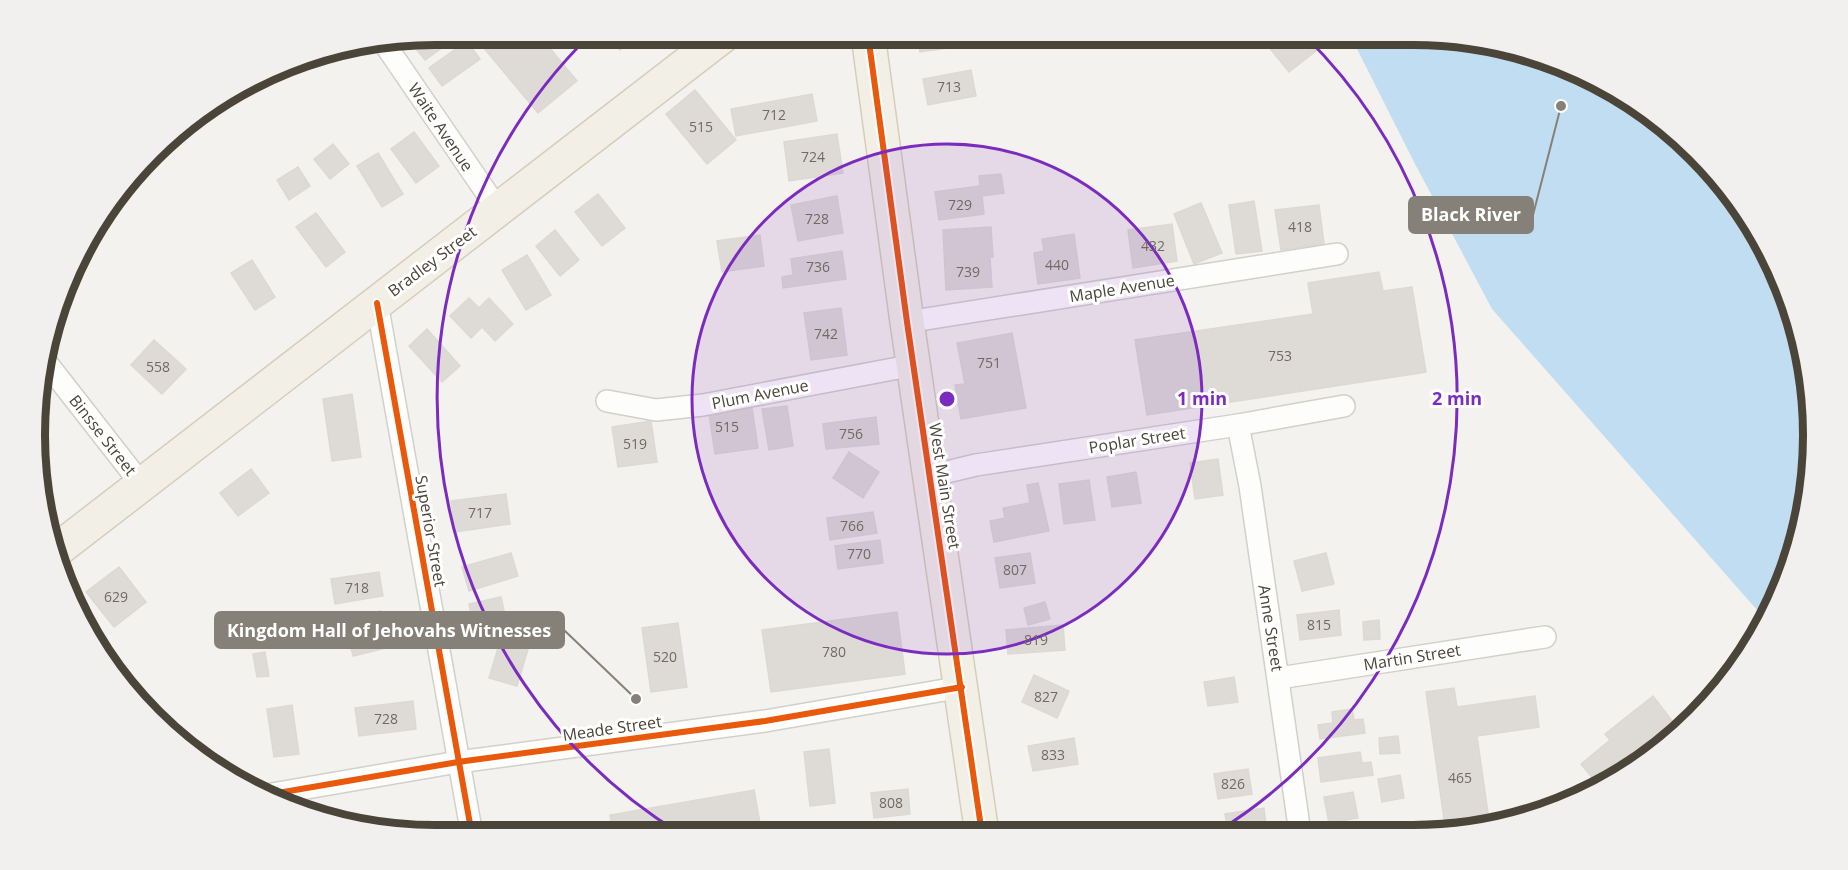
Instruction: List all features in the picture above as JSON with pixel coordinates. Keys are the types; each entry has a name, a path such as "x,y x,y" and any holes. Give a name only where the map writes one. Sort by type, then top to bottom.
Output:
{"main road":[{"name":"Bradley Street","path":"62,547 499,211 710,45"},
{"name":"West Main Street","path":"869,45 907,322 981,825"}],"street":[{"name":"Waite Avenue","path":"387,48 499,211"},
{"name":"Maple Avenue","path":"907,322 1337,254"},
{"name":"Superior Street","path":"377,303 470,825"},
{"name":"Plum Avenue","path":"607,401 656,410 703,405 914,365"},
{"name":"Binsse Street","path":"51,368 142,485"},
{"name":"Poplar Street","path":"930,476 976,465 1238,425 1344,406"},
{"name":"Anne Street","path":"1238,425 1250,486 1299,825"},
{"name":"Martin Street","path":"1279,678 1545,637"},
{"name":"Meade Street","path":"280,793 458,762 765,721 962,687"}],"water":[{"path":"1355,45 1464,48 1514,58 1562,75 1608,97 1650,126 1689,159 1722,198 1751,240 1773,286 1790,334 1800,384 1803,435 1796,511 1782,560 1760,613 1492,309"}],"building":[{"path":"446,45 425,60 414,46"},
{"path":"461,45 470,45 480,59 442,86 429,68"},
{"path":"481,45 547,45 577,81 538,113"},
{"path":"616,45 627,45 620,50"},
{"path":"919,45 961,46 920,52"},
{"path":"1267,45 1311,45 1316,51 1289,72"},
{"path":"971,70 976,96 928,105 923,79"},
{"path":"695,90 736,140 707,164 666,114"},
{"path":"812,94 817,121 736,136 731,109"},
{"path":"414,132 439,166 416,183 391,149"},
{"path":"837,134 843,173 789,181 784,142"},
{"path":"333,144 349,164 330,179 314,159"},
{"path":"378,153 403,194 382,207 357,166"},
{"path":"298,167 310,186 289,200 277,180"},
{"path":"1001,174 1004,193 982,196 984,214 939,220 935,192 980,186 979,176"},
{"path":"598,194 625,228 602,246 575,212"},
{"path":"837,196 843,233 798,241 791,205"},
{"path":"1254,201 1262,251 1236,254 1229,205"},
{"path":"1201,203 1222,253 1194,264 1174,214"},
{"path":"1319,205 1324,244 1281,250 1275,210"},
{"path":"316,213 345,252 326,267 296,227"},
{"path":"1172,224 1177,261 1133,268 1128,230"},
{"path":"991,227 992,287 946,290 943,230"},
{"path":"555,230 579,260 560,276 536,246"},
{"path":"1074,234 1080,278 1038,284 1034,253 1044,251 1042,239"},
{"path":"760,235 764,266 722,272 717,241"},
{"path":"842,251 846,279 783,288 782,277 793,275 791,259"},
{"path":"527,255 551,295 526,310 502,270"},
{"path":"252,260 275,297 255,310 231,273"},
{"path":"1379,272 1383,291 1412,287 1426,372 1147,415 1135,340 1313,314 1308,283"},
{"path":"469,298 479,308 489,298 513,324 495,341 482,327 471,338 450,316"},
{"path":"841,308 847,355 811,360 804,313"},
{"path":"427,329 460,366 442,382 409,346"},
{"path":"1012,333 1026,408 961,419 955,385 965,384 957,343"},
{"path":"154,340 186,369 162,394 131,365"},
{"path":"352,394 361,457 332,461 323,399"},
{"path":"787,406 793,446 769,450 762,409"},
{"path":"752,408 758,448 715,454 709,414"},
{"path":"876,417 879,444 826,449 823,424"},
{"path":"651,421 657,462 618,467 612,427"},
{"path":"849,452 879,472 863,498 833,478"},
{"path":"1218,459 1223,495 1195,499 1190,463"},
{"path":"251,469 269,493 238,516 220,493"},
{"path":"1136,472 1141,503 1112,507 1107,477"},
{"path":"1089,480 1095,520 1064,524 1059,484"},
{"path":"1038,483 1049,531 994,542 990,521 1005,518 1003,508 1030,503 1027,485"},
{"path":"506,494 510,524 455,532 451,501"},
{"path":"873,512 877,533 830,540 827,518"},
{"path":"880,540 883,563 838,569 835,546"},
{"path":"511,553 518,576 469,591 462,567"},
{"path":"1030,553 1035,583 1000,588 995,558"},
{"path":"1326,553 1334,584 1302,591 1294,561"},
{"path":"119,567 146,602 114,627 86,592"},
{"path":"379,572 383,596 335,604 331,579"},
{"path":"501,597 506,620 474,627 469,604"},
{"path":"1045,602 1050,619 1028,625 1024,608"},
{"path":"1339,610 1341,635 1300,640 1297,615"},
{"path":"381,611 390,647 353,656 345,620"},
{"path":"897,612 905,674 771,692 762,630"},
{"path":"1379,620 1380,639 1364,640 1363,622"},
{"path":"678,623 687,687 651,692 642,628"},
{"path":"1063,625 1065,650 1008,654 1006,630"},
{"path":"501,638 529,646 517,686 489,678"},
{"path":"265,652 269,676 257,677 253,654"},
{"path":"1034,675 1069,691 1057,718 1022,702"},
{"path":"1234,677 1238,702 1208,706 1204,682"},
{"path":"1454,688 1457,707 1535,696 1539,727 1477,736 1489,818 1445,824 1426,692"},
{"path":"1653,696 1674,724 1630,759 1594,780 1581,764 1610,740 1605,734"},
{"path":"413,701 416,729 359,736 355,708"},
{"path":"292,705 299,754 274,757 267,709"},
{"path":"1352,709 1354,720 1363,719 1365,733 1320,739 1318,725 1333,723 1332,712"},
{"path":"1398,736 1400,753 1380,754 1379,738"},
{"path":"1074,738 1078,764 1033,771 1028,746"},
{"path":"829,749 835,803 810,806 804,752"},
{"path":"1360,752 1362,763 1371,762 1373,775 1321,782 1318,758"},
{"path":"1248,769 1252,794 1218,799 1214,774"},
{"path":"1400,775 1404,798 1382,802 1378,779"},
{"path":"908,789 910,814 874,818 871,793"},
{"path":"754,790 760,825 612,825 610,815"},
{"path":"1353,792 1358,818 1329,823 1324,797"},
{"path":"1264,808 1266,825 1227,825 1225,814"},
{"path":"429,821 430,825 409,824"}],"cycle path":[{"path":"869,45 907,322 981,825"},
{"path":"377,303 470,825"},
{"path":"280,793 458,762 765,721 962,687"}],"place":[{"name":"Black River","path":"1561,106"},
{"name":"Kingdom Hall of Jehovahs Witnesses","path":"636,699"}]}
